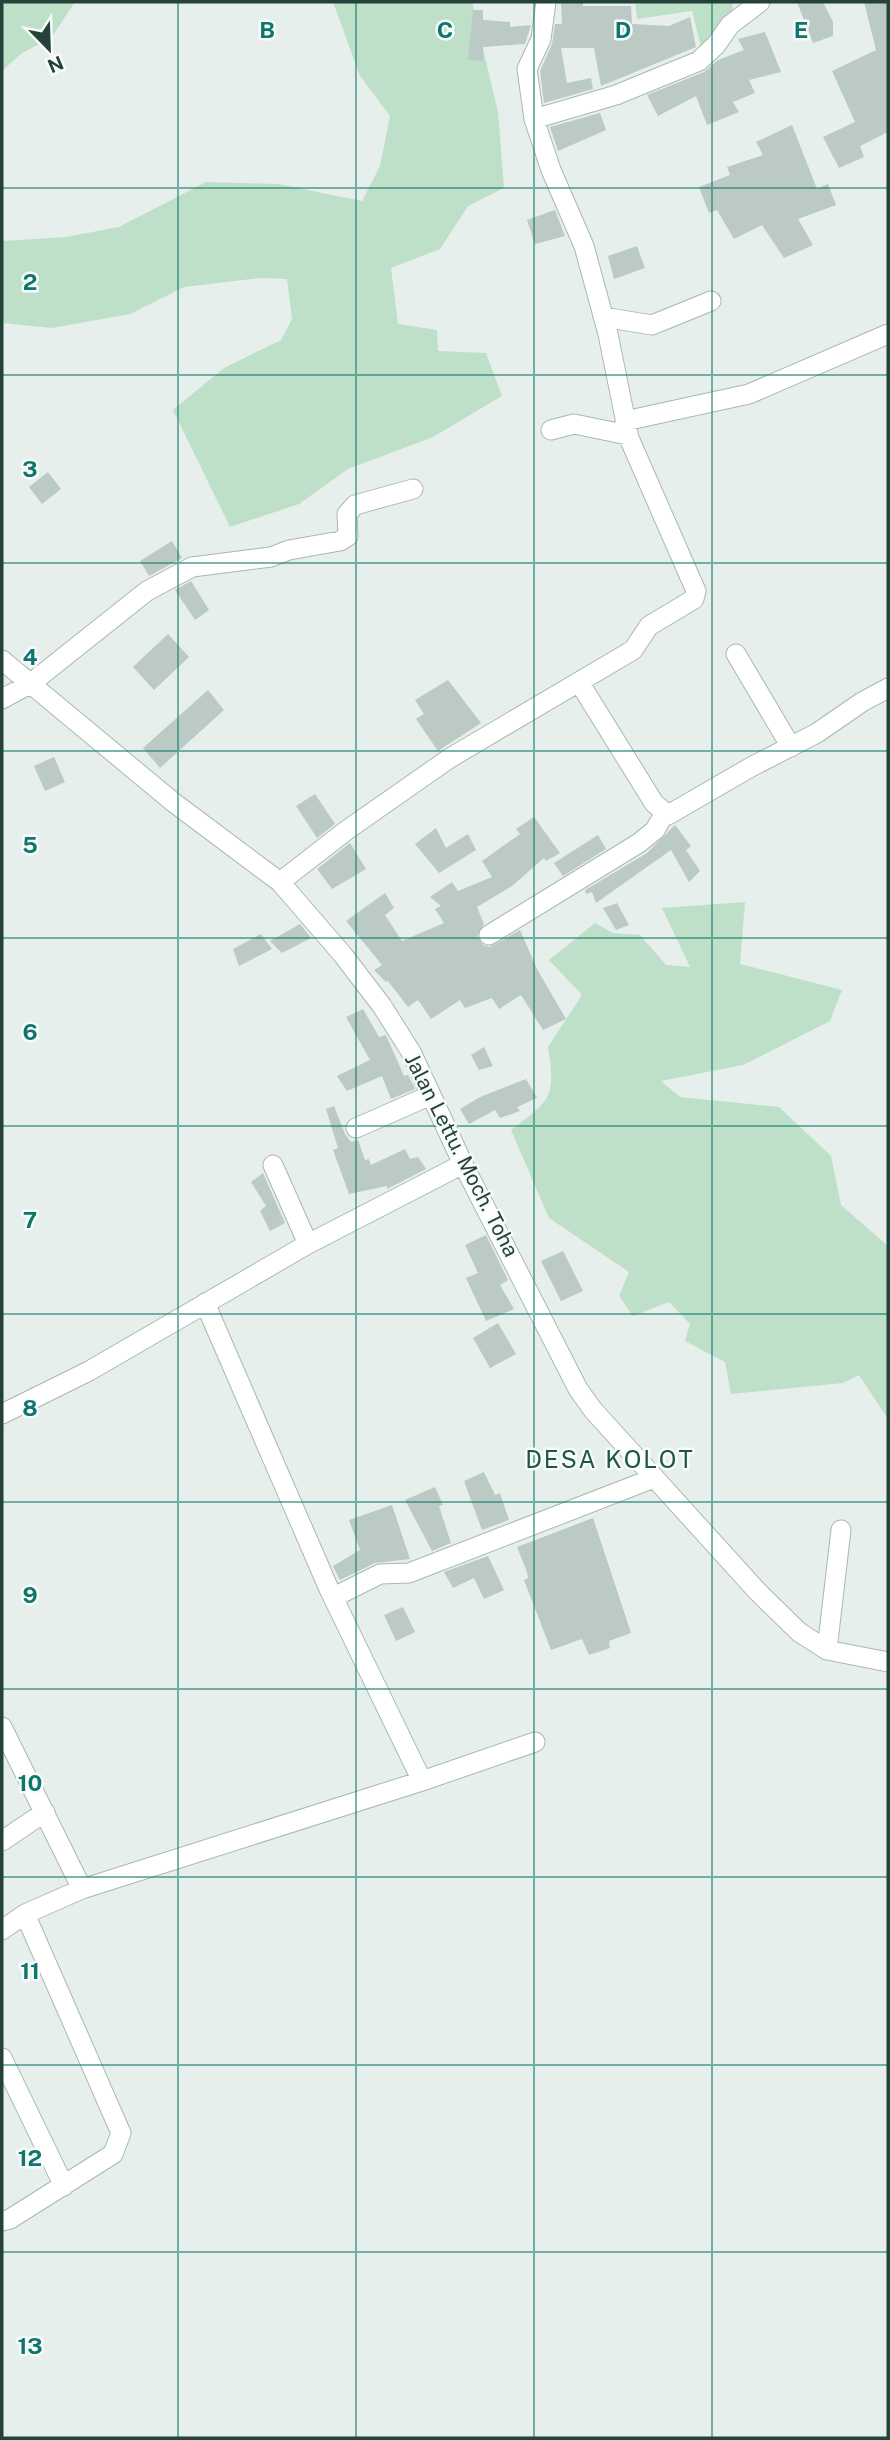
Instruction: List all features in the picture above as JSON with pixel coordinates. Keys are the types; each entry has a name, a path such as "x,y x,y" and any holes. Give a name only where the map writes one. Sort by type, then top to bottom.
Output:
{"street":[{"path":"280,882 450,758 633,650 649,626 694,599 696,591 627,428 603,317 584,246 551,170 534,119 527,69 541,39 546,2"},
{"path":"534,119 616,96 699,61 716,46 730,25 760,2"},
{"path":"603,317 652,325 711,301"},
{"path":"551,430 574,424 627,428 750,394 888,334"},
{"path":"2,699 30,684 147,591 192,567 271,557 289,550 340,541 348,536 347,513 355,505 413,489"},
{"path":"736,654 791,747"},
{"name":"Jalan Lettu. Moch. Toha","path":"2,660 173,802 280,882 343,955 382,1006 411,1052 463,1164 578,1388 612,1433 781,1616 799,1632 827,1650 888,1662"},
{"path":"579,682 664,814"},
{"path":"664,814 677,812 751,766 791,747 888,688"},
{"path":"489,935 639,843 655,830 664,814"},
{"path":"356,1128 431,1095"},
{"path":"2,1414 89,1371 307,1244 463,1164"},
{"path":"273,1165 307,1244"},
{"path":"205,1303 334,1597 422,1781"},
{"path":"334,1597 372,1577 409,1573 654,1478"},
{"path":"827,1650 841,1530"},
{"path":"2,1727 82,1889"},
{"path":"2,1930 25,1914 82,1889 422,1781 535,1742"},
{"path":"2,1841 45,1812"},
{"path":"2,2221 113,2154 121,2133 25,1914"},
{"path":"2,2058 64,2186"}],"green space":[{"path":"2,2 75,2 51,38 22,53 2,71"},
{"path":"333,2 472,2 498,112 504,188 468,206 440,249 391,268 398,324 437,330 438,351 486,353 502,396 433,437 348,469 299,504 230,527 173,410 224,368 281,340 292,319 287,279 261,278 184,287 130,314 52,328 2,323 2,241 66,237 119,227 206,182 278,184 362,201 380,166 390,116 360,76"},
{"path":"635,2 732,2 734,15 702,50 692,11 637,19"},
{"path":"745,902 740,964 842,990 830,1021 743,1065 661,1081 680,1097 779,1107 831,1156 841,1205 888,1246 888,1419 859,1375 843,1383 731,1394 725,1362 685,1341 690,1324 669,1302 633,1316 619,1296 629,1272 549,1218 511,1130 535,1111 548,1096 551,1077 548,1047 582,995 549,960 595,923 613,933 640,935 666,965 690,967 662,908"}],"building":[{"path":"561,2 583,2 583,6 631,6 632,24 669,26 690,17 696,47 601,86 594,48 561,48 567,83 591,78 593,89 544,103 540,71 552,44 555,24 562,24"},
{"path":"797,2 823,2 833,22 833,36 813,43"},
{"path":"864,2 888,2 888,132 860,146 864,157 839,168 823,137 855,122 832,71 876,50"},
{"path":"473,10 483,10 483,20 510,22 510,27 531,25 525,44 483,47 483,61 468,60"},
{"path":"765,32 781,72 749,80 755,93 733,102 739,112 707,125 696,96 658,116 647,95 704,72 718,60 744,50 738,39"},
{"path":"600,113 606,130 558,151 550,127"},
{"path":"792,125 817,189 828,184 836,205 798,219 813,245 784,258 762,225 734,239 717,210 709,213 699,187 730,175 727,167 763,155 756,142"},
{"path":"555,210 565,236 535,244 527,220"},
{"path":"637,246 645,268 614,279 608,256"},
{"path":"48,472 61,489 42,504 29,487"},
{"path":"172,541 182,558 149,576 140,561"},
{"path":"191,581 209,610 195,620 175,590"},
{"path":"168,634 189,657 154,690 133,667"},
{"path":"448,680 481,723 438,751 416,719 424,714 415,700"},
{"path":"208,690 224,710 160,768 143,748"},
{"path":"54,757 65,782 45,791 34,766"},
{"path":"315,794 335,824 317,838 296,806"},
{"path":"534,817 560,853 546,861 544,858 512,886 477,907 484,924 477,936 483,945 490,947 520,930 537,969 566,1019 543,1030 521,995 499,1009 492,998 465,1008 460,1000 431,1019 418,1000 408,1007 388,981 374,970 382,965 346,921 385,893 394,908 385,915 402,941 444,923 435,909 441,906 430,897 452,882 458,891 492,877 482,861 520,834 516,829"},
{"path":"675,825 691,846 686,850 700,871 689,882 671,850 596,903 592,892 586,894 585,890 647,853"},
{"path":"436,828 446,848 468,834 476,850 439,873 415,844"},
{"path":"598,835 606,849 563,876 554,863"},
{"path":"350,843 366,869 332,889 317,869"},
{"path":"617,903 629,925 616,930 603,908"},
{"path":"300,924 311,938 282,953 270,941"},
{"path":"261,934 272,949 239,966 233,949"},
{"path":"363,1009 379,1037 386,1035 404,1076 408,1075 415,1089 391,1099 382,1076 347,1091 337,1076 370,1060 346,1017"},
{"path":"484,1047 493,1066 479,1070 471,1055"},
{"path":"526,1079 537,1098 517,1107 520,1111 500,1118 495,1110 469,1124 460,1109 480,1097"},
{"path":"334,1106 345,1134 351,1142 358,1140 365,1160 369,1159 371,1165 405,1149 410,1159 418,1157 426,1169 387,1189 387,1186 349,1194 333,1150 338,1148 326,1109"},
{"path":"263,1173 285,1223 270,1231 260,1211 266,1206 251,1182"},
{"path":"486,1235 508,1280 500,1285 514,1309 486,1321 466,1278 478,1273 465,1245"},
{"path":"563,1251 583,1291 561,1301 541,1261"},
{"path":"498,1323 516,1354 490,1368 473,1338"},
{"path":"484,1472 495,1495 500,1493 509,1520 482,1530 464,1481"},
{"path":"435,1487 443,1505 439,1506 451,1543 432,1551 405,1500"},
{"path":"392,1505 410,1559 375,1563 340,1580 333,1566 360,1550 349,1520"},
{"path":"593,1518 631,1633 609,1641 610,1648 589,1655 582,1639 551,1650 524,1580 528,1578 527,1572 517,1547"},
{"path":"488,1556 504,1590 484,1599 474,1578 453,1588 444,1572"},
{"path":"403,1607 415,1632 396,1641 384,1615"}],"district":[{"name":"DESA KOLOT","path":"610,1459"}]}
